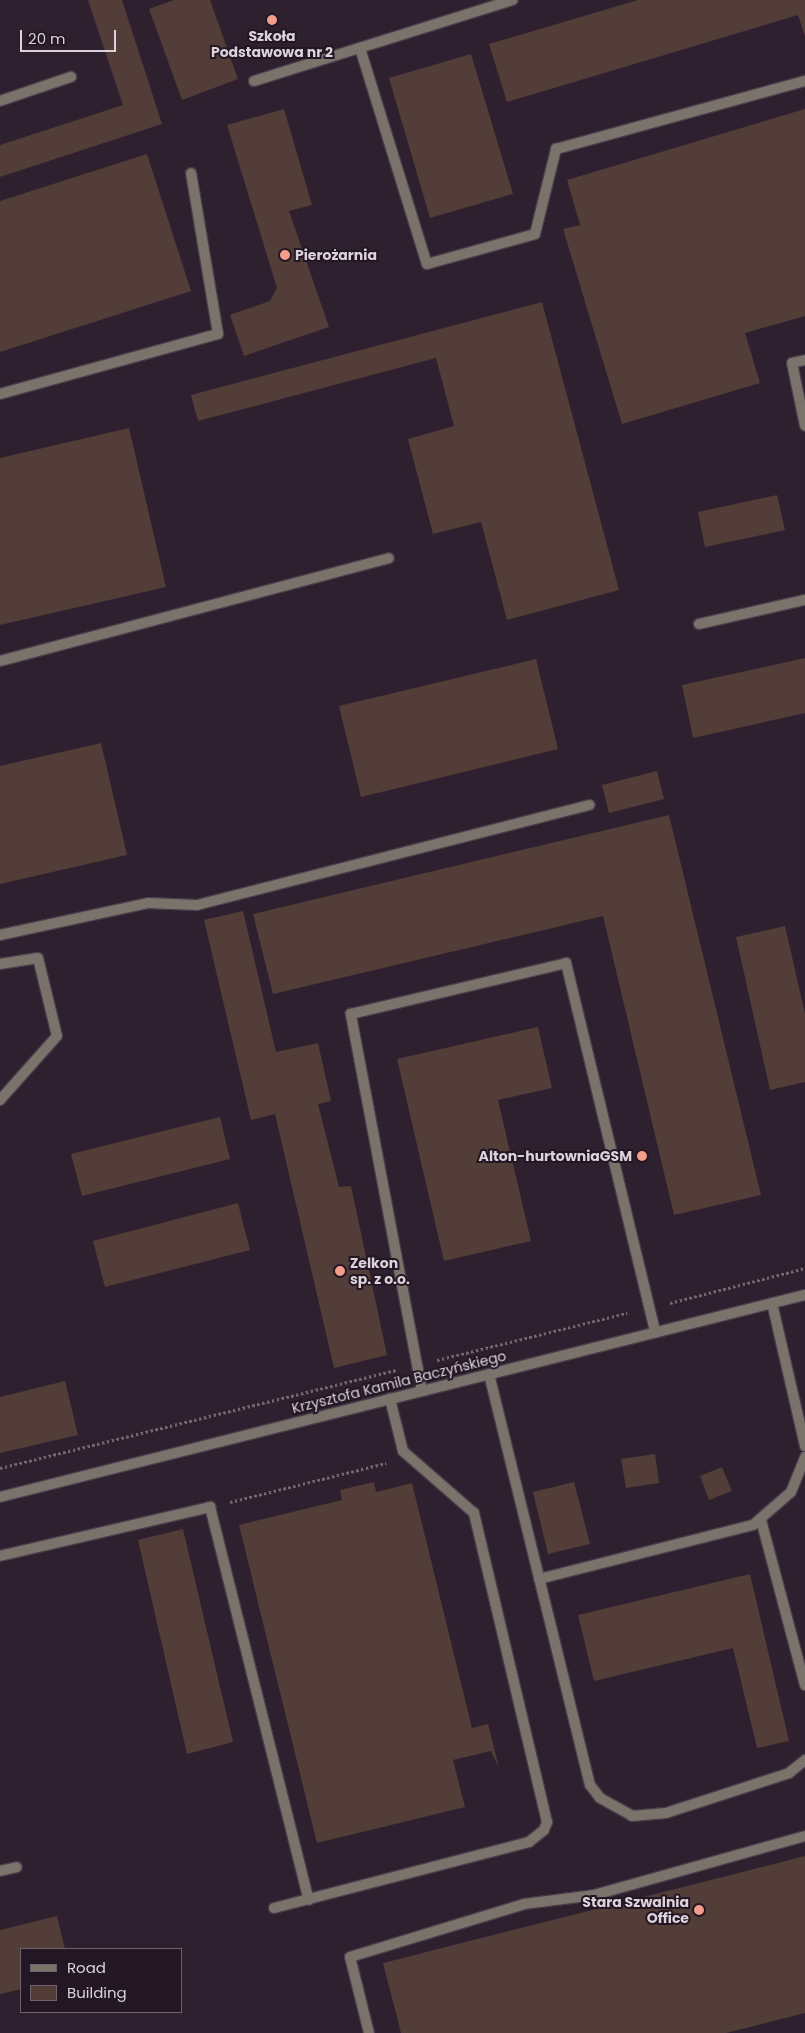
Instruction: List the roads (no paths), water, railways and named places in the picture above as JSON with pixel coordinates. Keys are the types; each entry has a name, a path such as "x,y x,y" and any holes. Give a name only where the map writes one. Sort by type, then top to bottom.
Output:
{"street":[{"path":"254,81 514,0"},
{"path":"360,48 427,264 535,234 556,149 805,81"},
{"path":"0,102 71,77"},
{"path":"0,394 218,334 191,173"},
{"path":"805,360 792,363 805,426"},
{"path":"0,661 389,558"},
{"path":"699,624 805,600"},
{"path":"0,935 148,904 197,905 589,805"},
{"path":"0,964 38,958 57,1036 0,1100"},
{"path":"422,1391 351,1014 566,964 656,1332"},
{"name":"Krzysztofa Kamila Baczyńskiego","path":"0,1497 805,1294"},
{"path":"772,1303 805,1446"},
{"path":"489,1374 590,1785 614,1808 632,1816 666,1812 789,1774 805,1760"},
{"path":"274,1908 529,1842 548,1822 474,1513 409,1458 390,1398"},
{"path":"539,1579 739,1530 761,1520 791,1492 805,1457"},
{"path":"0,1556 210,1507 309,1900"},
{"path":"761,1520 805,1685"},
{"path":"369,2033 350,1957 524,1904 594,1894 805,1836"},
{"path":"0,1871 17,1867"}],"place":[{"name":"Szkoła Podstawowa nr 2","path":"272,20"},
{"name":"Pierożarnia","path":"285,255"},
{"name":"Alton-hurtowniaGSM","path":"642,1156"},
{"name":"Zelkon sp. z o.o.","path":"340,1271"},
{"name":"Stara Szwalnia Office","path":"699,1910"}]}
